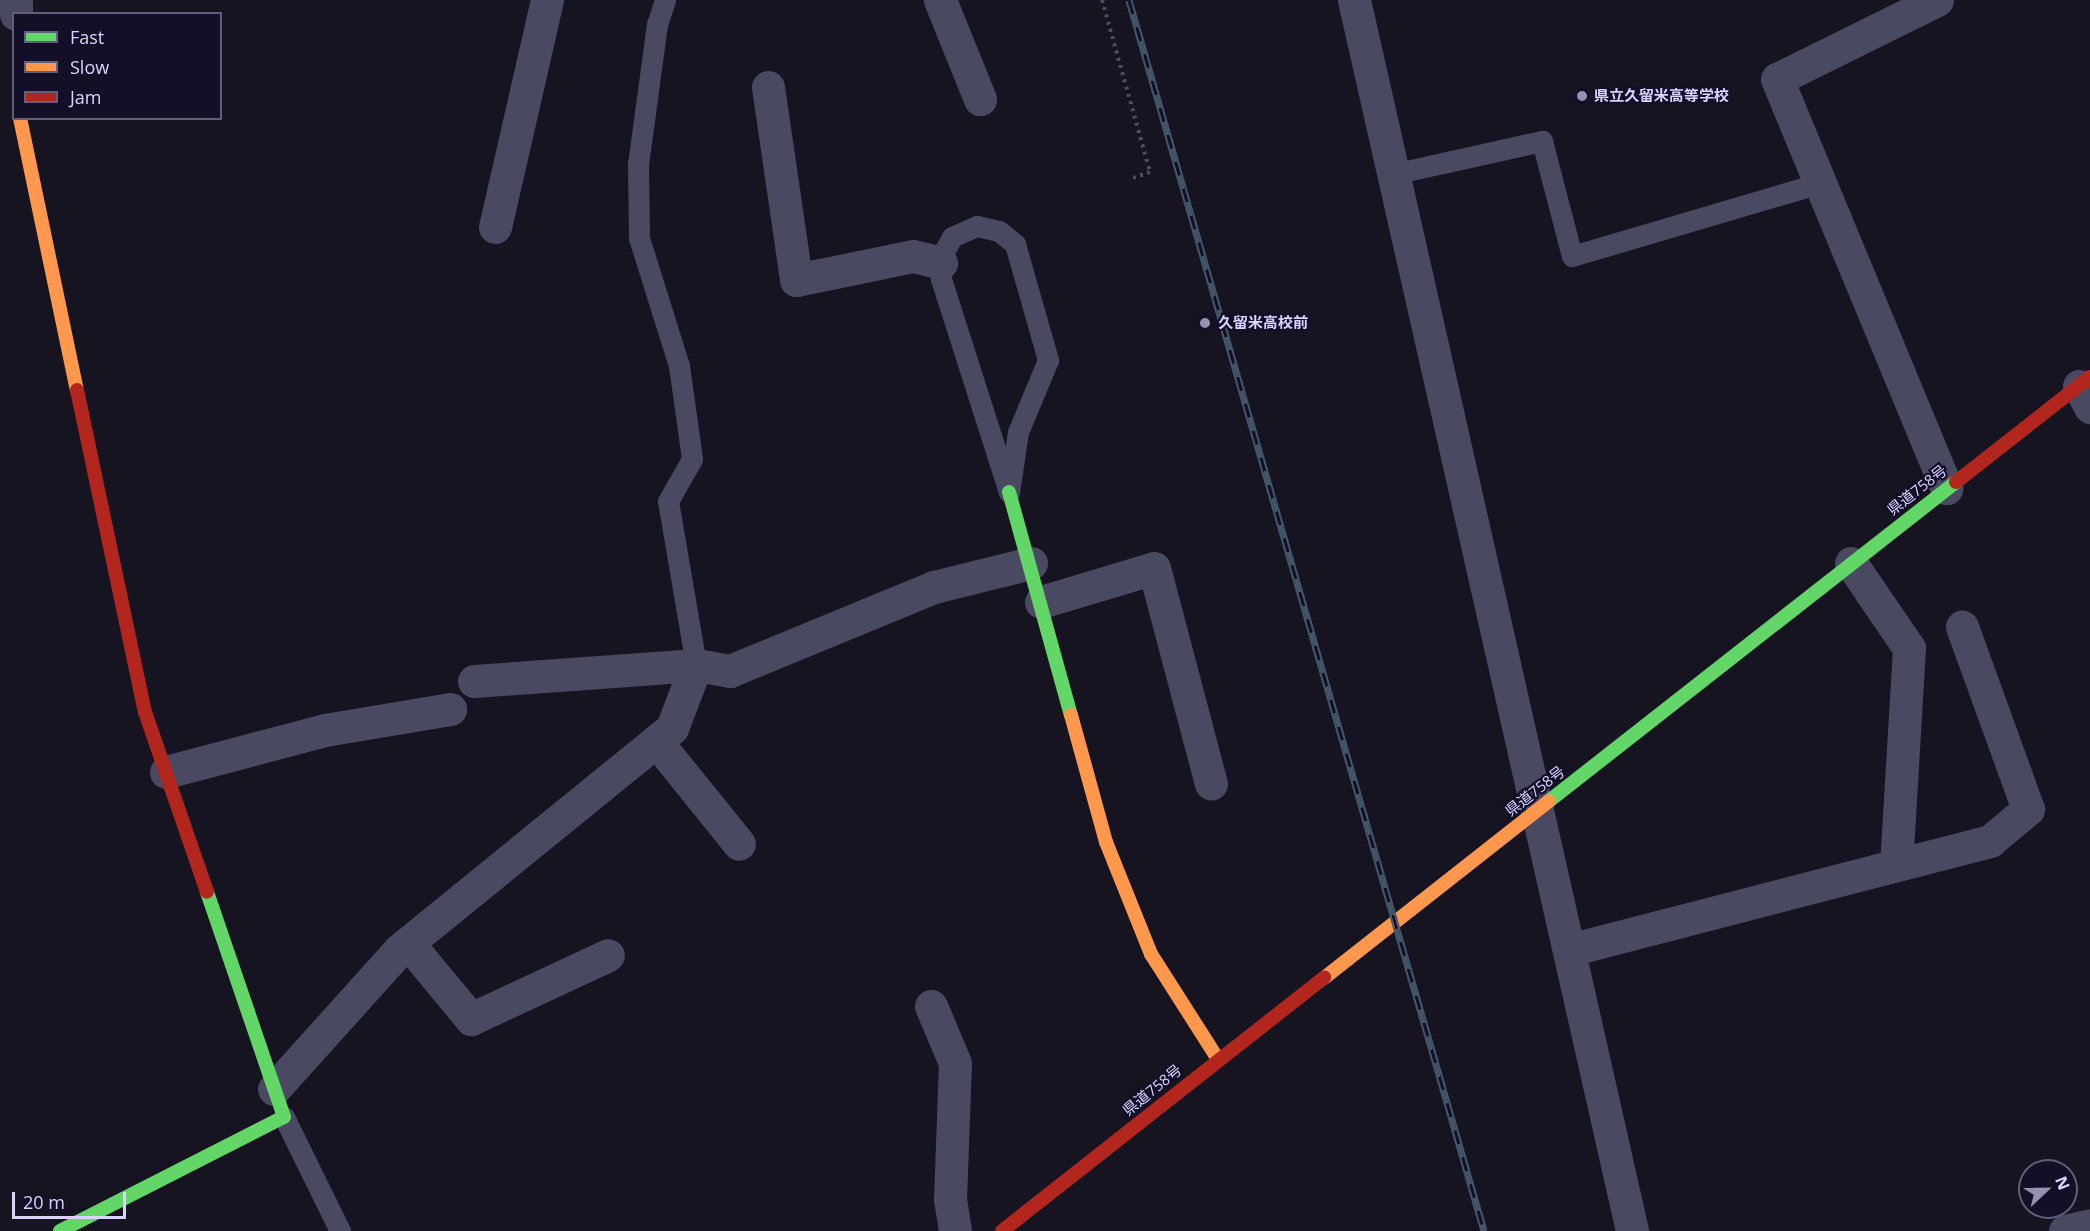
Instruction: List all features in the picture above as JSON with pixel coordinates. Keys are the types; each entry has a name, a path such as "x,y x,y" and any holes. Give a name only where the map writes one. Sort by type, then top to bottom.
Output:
{"street":[{"path":"495,227 547,0"},
{"path":"940,0 980,99"},
{"path":"1354,0 1632,1231"},
{"path":"1937,0 1777,79 1946,488"},
{"path":"768,87 796,279 913,256 941,263"},
{"path":"20,120 145,712 279,1103"},
{"name":"県道758号","path":"1002,1231 1946,488 2086,390"},
{"path":"1009,492 1031,563 1106,842 1151,954 1218,1059"},
{"path":"474,681 696,665 730,671 934,587 1031,563"},
{"path":"1851,563 1909,648 1896,865"},
{"path":"1041,602 1154,568 1212,784"},
{"path":"1569,950 1990,842 2028,809 1962,627"},
{"path":"60,1231 279,1103 408,943 672,728 696,665"},
{"path":"166,772 325,730 450,709"},
{"path":"656,741 739,844"},
{"path":"408,943 471,1019 608,955"},
{"path":"931,1006 955,1064 950,1199 955,1231"},
{"path":"2065,1231 2090,1225"}],"lane":[{"path":"665,0 657,24 638,164 639,238 679,366 692,459 668,501 696,665"},
{"path":"1393,174 1542,141 1572,256 1820,183"},
{"path":"977,226 999,231 1015,244 1048,360 1018,432 1009,492 941,279 941,263 952,237 977,226"},
{"path":"279,1103 340,1231"}],"path":[{"path":"1102,0 1150,172 1130,179"}],"railway":[{"path":"1129,0 1484,1231"}],"traffic: fast":[{"path":"1549,801 1956,482"},
{"path":"1009,492 1071,715"},
{"path":"60,1231 284,1117 207,892"}],"traffic: slow":[{"path":"20,120 77,390"},
{"path":"1071,715 1106,842 1151,954 1218,1059"},
{"path":"1324,978 1549,801"}],"traffic: jam":[{"path":"1956,482 2090,377"},
{"path":"77,390 145,712 207,892"},
{"path":"1002,1231 1324,978"}],"place":[{"name":"県立久留米高等学校","path":"1582,96"},
{"name":"久留米高校前","path":"1205,323"}]}
